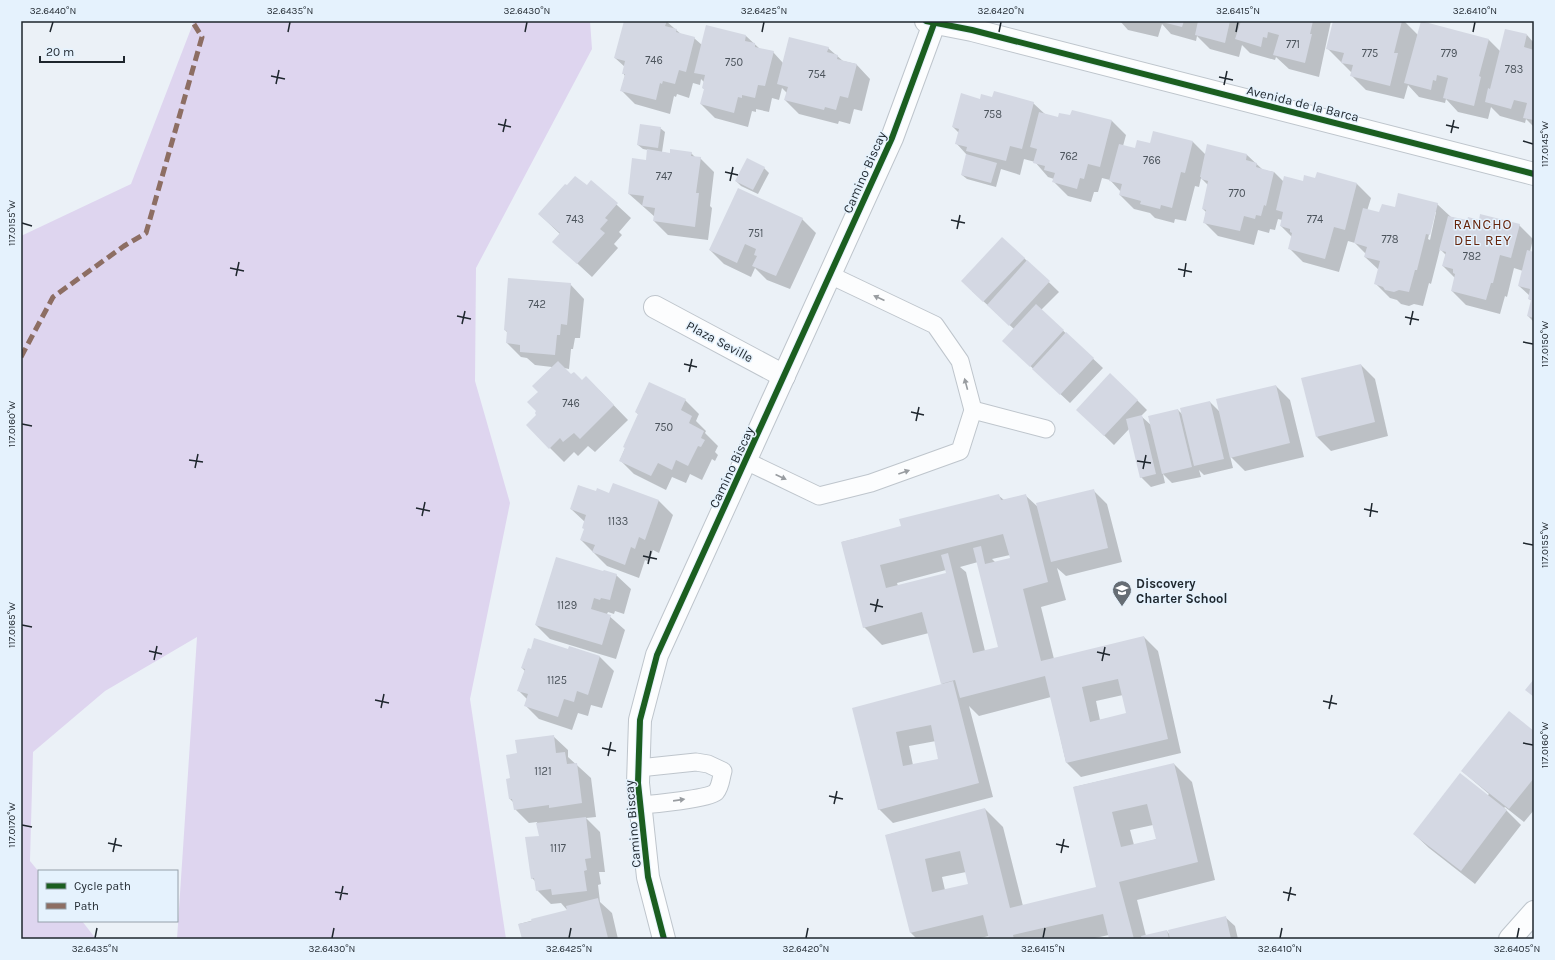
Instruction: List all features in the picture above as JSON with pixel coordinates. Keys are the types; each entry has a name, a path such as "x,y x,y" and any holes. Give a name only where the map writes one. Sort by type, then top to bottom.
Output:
{"street":[{"name":"Avenida de la Barca","path":"932,22 972,30 1534,174"},
{"name":"Camino Biscay","path":"664,939 648,877 638,783 640,720 657,655 892,138 932,22"},
{"name":"Plaza Seville","path":"655,307 784,376"},
{"path":"1510,939 1534,912"}],"lane":[{"path":"746,461 819,496 871,483 960,451 973,410 960,361 935,324 830,275"},
{"path":"973,410 1046,429"},
{"path":"639,768 696,762 708,764 723,771 720,785 715,792 704,796 641,805"}],"shaded area":[{"path":"194,21 590,21 592,49 476,268 475,381 510,503 470,699 506,939 177,939 197,637 105,691 33,752 30,861 38,871 38,922 83,922 96,939 21,939 21,236 131,184"}],"building":[{"path":"624,21 667,21 665,26 677,29 676,32 695,37 686,72 679,70 675,84 663,81 662,84 660,83 656,100 620,91 625,74 622,74 625,61 614,58"},
{"path":"1184,21 1182,27 1162,22"},
{"path":"1198,21 1230,21 1225,43 1195,35"},
{"path":"1241,21 1313,21 1310,34 1312,34 1305,63 1273,55 1279,35 1268,32 1267,38 1263,37 1261,47 1235,39"},
{"path":"1333,21 1402,21 1394,53 1398,53 1390,86 1350,76 1353,65 1341,63 1344,53 1326,49"},
{"path":"1421,21 1489,39 1479,76 1481,77 1474,106 1443,98 1448,78 1437,75 1436,81 1433,80 1431,90 1404,83"},
{"path":"706,25 746,35 745,41 755,43 755,47 774,51 765,86 758,85 755,98 742,95 742,98 738,97 734,113 700,104 704,89 702,88 705,75 694,73"},
{"path":"1505,29 1527,34 1524,47 1534,50 1534,120 1523,118 1527,103 1514,100 1511,109 1485,102 1488,88 1490,89"},
{"path":"789,37 829,47 827,52 838,55 837,59 857,64 848,98 840,96 836,110 825,107 824,110 784,100 788,87 777,84"},
{"path":"994,91 1034,102 1022,149 1010,146 1006,161 966,151 967,147 955,144 959,129 952,127 961,93 980,99 981,94 992,97"},
{"path":"1072,110 1112,120 1100,167 1088,164 1084,179 1080,178 1077,189 1052,182 1055,173 1044,170 1045,166 1033,163 1037,149 1030,147 1039,112 1058,117 1059,113 1070,115"},
{"path":"640,124 661,127 658,148 637,145"},
{"path":"1153,131 1193,141 1185,173 1181,172 1172,208 1161,205 1160,209 1140,204 1141,201 1119,195 1122,184 1109,181 1119,144 1135,148 1137,140 1150,143"},
{"path":"1207,144 1247,154 1246,160 1257,163 1256,167 1274,172 1266,206 1264,205 1261,216 1256,215 1255,219 1244,216 1240,231 1203,223 1206,210 1202,209 1208,181 1201,179 1200,177"},
{"path":"647,149 670,153 670,149 692,152 691,156 701,157 696,193 699,193 695,227 653,221 655,208 642,206 644,196 628,194 632,158 646,160"},
{"path":"966,154 997,163 991,183 961,175"},
{"path":"747,158 765,167 753,190 735,181"},
{"path":"1317,172 1357,183 1345,230 1334,227 1325,259 1288,249 1292,233 1290,232 1290,229 1280,226 1283,212 1276,210 1284,176 1303,181 1304,175 1315,178"},
{"path":"575,176 587,185 591,180 618,203 605,218 608,220 600,229 605,233 577,264 552,242 560,233 538,214 565,184 567,185"},
{"path":"738,188 803,218 776,276 752,266 757,256 754,255 756,249 745,244 737,263 709,250"},
{"path":"1398,193 1438,203 1430,235 1426,234 1417,270 1415,270 1409,292 1399,290 1394,292 1385,290 1383,287 1374,284 1380,261 1364,257 1367,247 1354,243 1363,208 1379,212 1382,204 1395,207"},
{"path":"1480,214 1520,224 1511,258 1500,255 1493,283 1491,283 1486,300 1451,291 1455,274 1453,273 1453,269 1442,266 1446,252 1439,250 1448,216 1467,220 1468,217 1479,220"},
{"path":"1002,237 1025,258 983,302 961,281"},
{"path":"1527,250 1534,252 1534,318 1527,316 1531,300 1528,299 1530,289 1518,286"},
{"path":"1027,260 1050,281 1009,326 987,305"},
{"path":"508,278 571,283 567,325 561,324 560,335 557,335 555,355 520,352 520,345 506,343 507,331 504,330"},
{"path":"1036,304 1064,330 1030,367 1002,341"},
{"path":"1066,332 1094,358 1060,395 1032,369"},
{"path":"558,361 571,374 574,372 582,380 586,376 614,405 580,439 574,433 563,442 560,438 549,449 526,425 536,415 536,411 527,402 538,392 532,386"},
{"path":"1361,364 1375,422 1316,437 1301,378"},
{"path":"1110,373 1138,400 1104,436 1076,410"},
{"path":"649,382 686,399 681,410 692,416 689,423 704,431 701,438 705,440 701,447 698,446 688,466 676,460 672,470 658,463 651,476 619,461 625,448 623,447 638,414 635,412"},
{"path":"1276,385 1290,443 1230,458 1216,399"},
{"path":"1210,401 1224,459 1194,466 1180,408"},
{"path":"1178,409 1192,467 1162,474 1148,416"},
{"path":"1142,415 1156,474 1140,478 1126,419"},
{"path":"613,483 659,500 645,540 639,537 635,549 631,547 625,565 592,552 595,545 580,540 584,529 582,528 586,515 570,509 578,485 596,491 597,488 609,493"},
{"path":"1094,489 1108,548 1051,562 1036,503"},
{"path":"999,494 1001,500 1026,494 1048,582 1023,589 1041,661 1144,636 1168,739 1066,763 1045,676 960,698 955,680 941,684 922,612 863,628 841,542 901,526 899,519","holes":["1003,534 1010,558 985,564 981,546 973,548 998,647 973,653 948,553 941,555 946,573 886,588 880,565","1118,679 1126,713 1090,722 1082,687"]},
{"path":"556,557 617,574 610,600 601,598 600,600 594,598 591,609 611,615 602,645 535,625"},
{"path":"534,638 568,649 569,646 600,656 588,695 577,691 574,702 564,699 558,717 524,706 528,694 517,691 525,669 521,668 528,648 531,649"},
{"path":"1534,679 1534,697 1525,690"},
{"path":"953,681 979,783 878,810 852,708","holes":["931,725 938,759 903,766 896,732"]},
{"path":"1509,711 1534,731 1534,778 1509,809 1461,771"},
{"path":"554,735 556,753 565,752 567,764 577,763 582,803 549,808 549,805 514,810 512,799 509,799 506,779 510,778 506,755 517,753 515,740"},
{"path":"1174,763 1198,862 1119,882 1134,939 1109,939 1103,914 1013,935 1014,939 989,939 983,915 910,933 885,835 985,808 1010,908 1096,887 1073,787","holes":["1147,804 1156,839 1121,847 1112,812","960,851 968,884 932,892 925,859"]},
{"path":"1460,773 1507,810 1461,871 1413,834"},
{"path":"586,817 591,858 585,859 587,870 584,871 587,891 552,895 551,889 536,891 534,878 531,879 525,837 539,836 536,823"},
{"path":"598,898 608,938 522,939 518,924 532,921 531,919 567,910 566,906"},
{"path":"1226,916 1231,939 1170,939 1168,930"},
{"path":"1167,930 1169,939 1142,939 1141,936"}],"marked path":[{"path":"21,357 53,297 124,246 146,233 202,37 192,21"}],"cycle path":[{"path":"926,21 972,30 1534,174"},
{"path":"664,939 648,877 638,783 640,720 657,655 892,138 935,21"}],"place":[{"name":"Discovery Charter School","path":"1122,607"}],"district":[{"name":"RANCHO DEL REY","path":"1483,232"}]}
